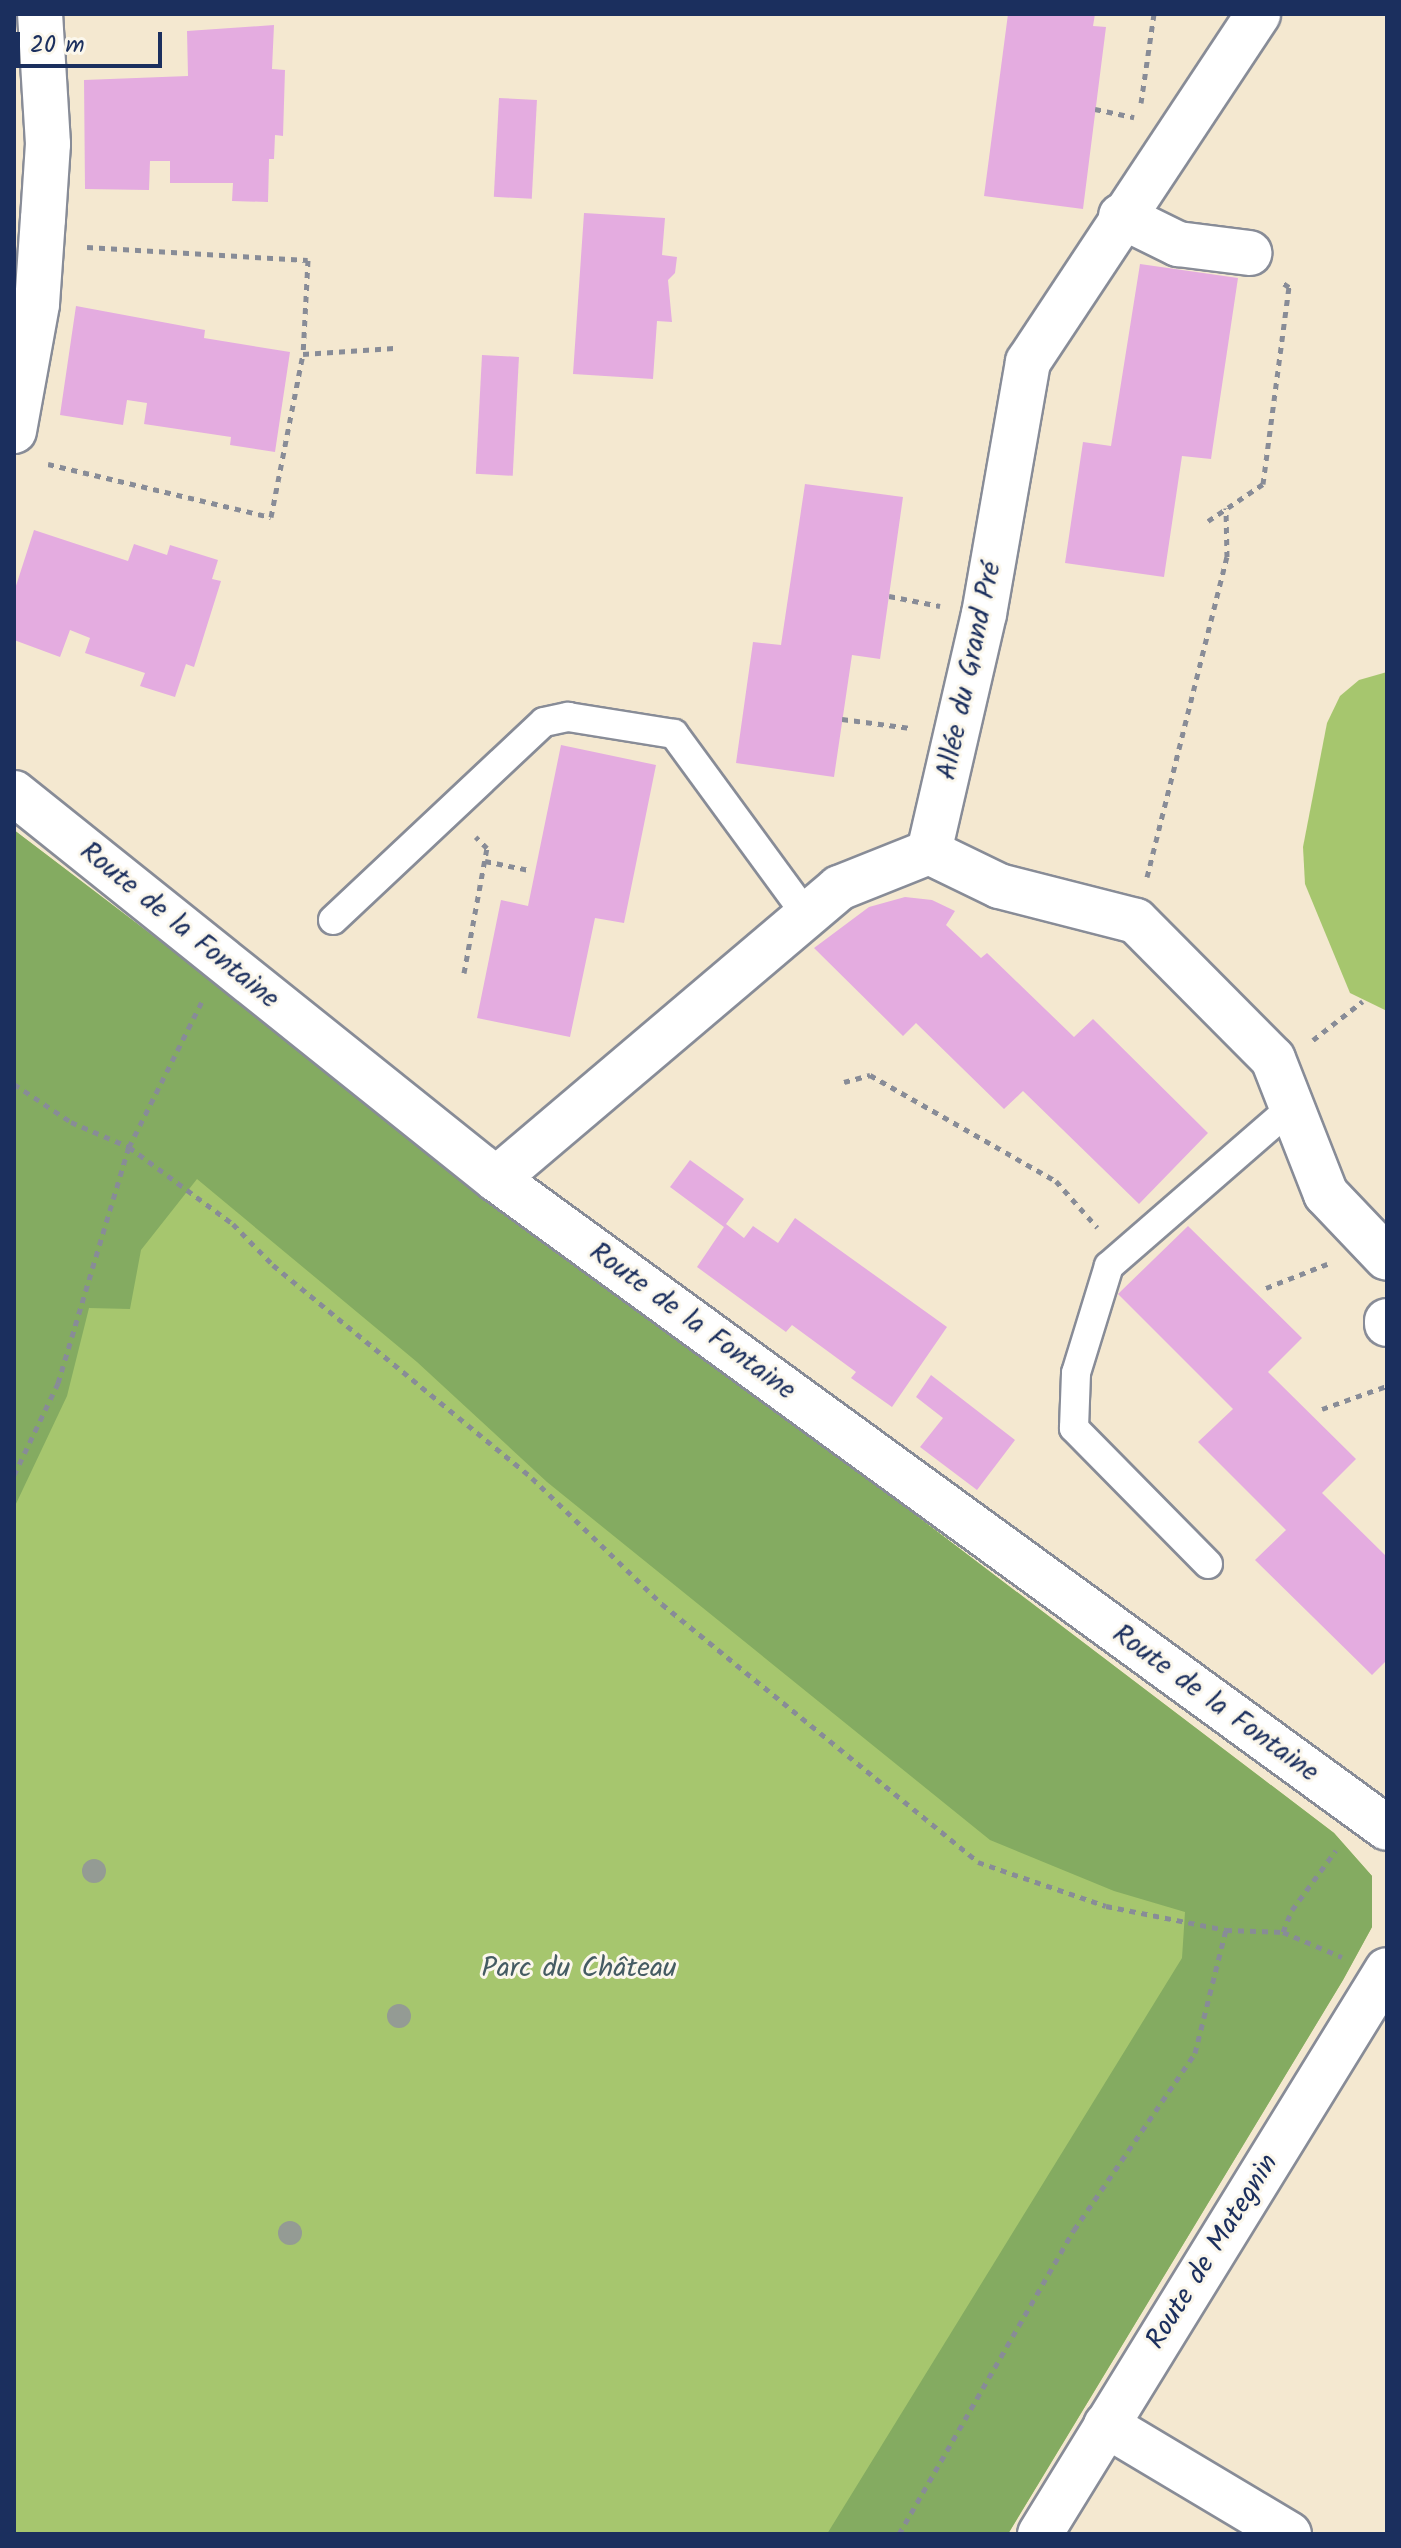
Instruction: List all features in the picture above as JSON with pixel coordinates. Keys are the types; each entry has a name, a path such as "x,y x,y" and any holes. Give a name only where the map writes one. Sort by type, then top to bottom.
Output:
{"street":[{"path":"14,431 37,304 48,144 40,14"},
{"name":"Allée du Grand Pré","path":"929,852 958,735 1028,362 1121,216 1258,14"},
{"path":"1121,216 1178,244 1249,253"},
{"name":"Route de la Fontaine","path":"14,793 496,1179 1387,1828"},
{"path":"496,1179 839,888 929,852 999,886 1136,921 1273,1059 1326,1194 1378,1249"},
{"name":"Route de Mategnin","path":"1040,2534 1106,2425 1367,1965"},
{"path":"1106,2425 1285,2533"}],"lane":[{"path":"333,920 447,808 544,722 568,717 674,734 807,916"},
{"path":"1208,1564 1074,1428 1076,1373 1109,1266 1284,1089"}],"path":[{"path":"1095,109 1139,118 1154,14"},
{"path":"41,245 308,260 303,354 271,517 44,463"},
{"path":"1208,521 1263,484 1289,287 1249,253"},
{"path":"303,354 394,348"},
{"path":"1136,921 1227,557 1226,508"},
{"path":"842,719 958,735"},
{"path":"447,808 487,848 464,973"},
{"path":"485,861 529,870"},
{"path":"14,1475 58,1383 129,1147 192,1018 226,964"},
{"path":"1284,1089 1363,1001"},
{"path":"844,1082 870,1075 1056,1181 1122,1254"},
{"path":"14,1084 71,1122 129,1147 233,1224 273,1265 532,1478 662,1604 978,1862 1106,1906 1226,1930 1283,1932 1367,1965"},
{"path":"1266,1288 1333,1262 1378,1249"},
{"path":"1322,1409 1387,1386"},
{"path":"1283,1932 1292,1910 1337,1849"},
{"path":"899,2534 1074,2230 1195,2053 1226,1930"}],"green space":[{"path":"1387,672 1387,1011 1350,993 1305,884 1303,847 1327,723 1340,696 1359,680"},
{"name":"Parc du Château","path":"14,830 1334,1833 1372,1876 1372,1927 1343,1980 1008,2534 14,2534"},
{"path":"14,830 1334,1833 1372,1876 1372,1927 1343,1980 1008,2534 827,2534 1182,1958 1185,1912 1114,1891 990,1840 547,1482 417,1362 197,1179 141,1250 130,1309 89,1308 67,1396 14,1508"}],"building":[{"path":"1008,14 1095,14 1093,26 1106,27 1083,209 984,196"},
{"path":"274,25 272,69 285,70 283,136 275,135 274,159 269,159 268,202 232,201 233,183 170,183 170,161 150,161 149,190 85,189 84,80 188,76 187,31"},
{"path":"499,98 537,100 532,199 494,197"},
{"path":"584,213 665,218 662,255 677,257 675,273 668,280 672,322 657,321 653,379 573,374"},
{"path":"1140,264 1238,278 1211,459 1182,456 1164,577 1065,563 1083,442 1111,446"},
{"path":"76,306 205,330 204,338 290,352 275,452 230,445 231,437 144,424 147,403 127,400 123,425 60,415"},
{"path":"482,355 519,357 513,476 476,474"},
{"path":"805,484 903,497 880,659 852,655 834,777 736,763 753,642 781,645"},
{"path":"34,530 128,561 134,544 167,555 170,545 218,560 212,579 221,581 194,667 186,664 175,697 140,686 145,673 85,653 90,638 70,630 60,657 14,640 14,592"},
{"path":"561,745 656,765 624,923 595,918 570,1037 477,1018 501,900 528,906"},
{"path":"905,897 932,900 955,911 946,925 981,958 987,953 1074,1037 1093,1019 1208,1133 1139,1204 1023,1091 1004,1109 916,1023 903,1036 814,948 869,907"},
{"path":"690,1160 744,1199 726,1224 744,1238 753,1226 778,1243 795,1218 947,1327 892,1407 851,1378 856,1372 792,1325 786,1332 697,1267 724,1227 670,1187"},
{"path":"1188,1226 1302,1338 1268,1372 1356,1459 1322,1493 1387,1557 1387,1660 1372,1675 1255,1560 1286,1530 1198,1442 1233,1409 1118,1294"},
{"path":"931,1375 1015,1440 977,1490 920,1447 943,1418 916,1397"}]}
